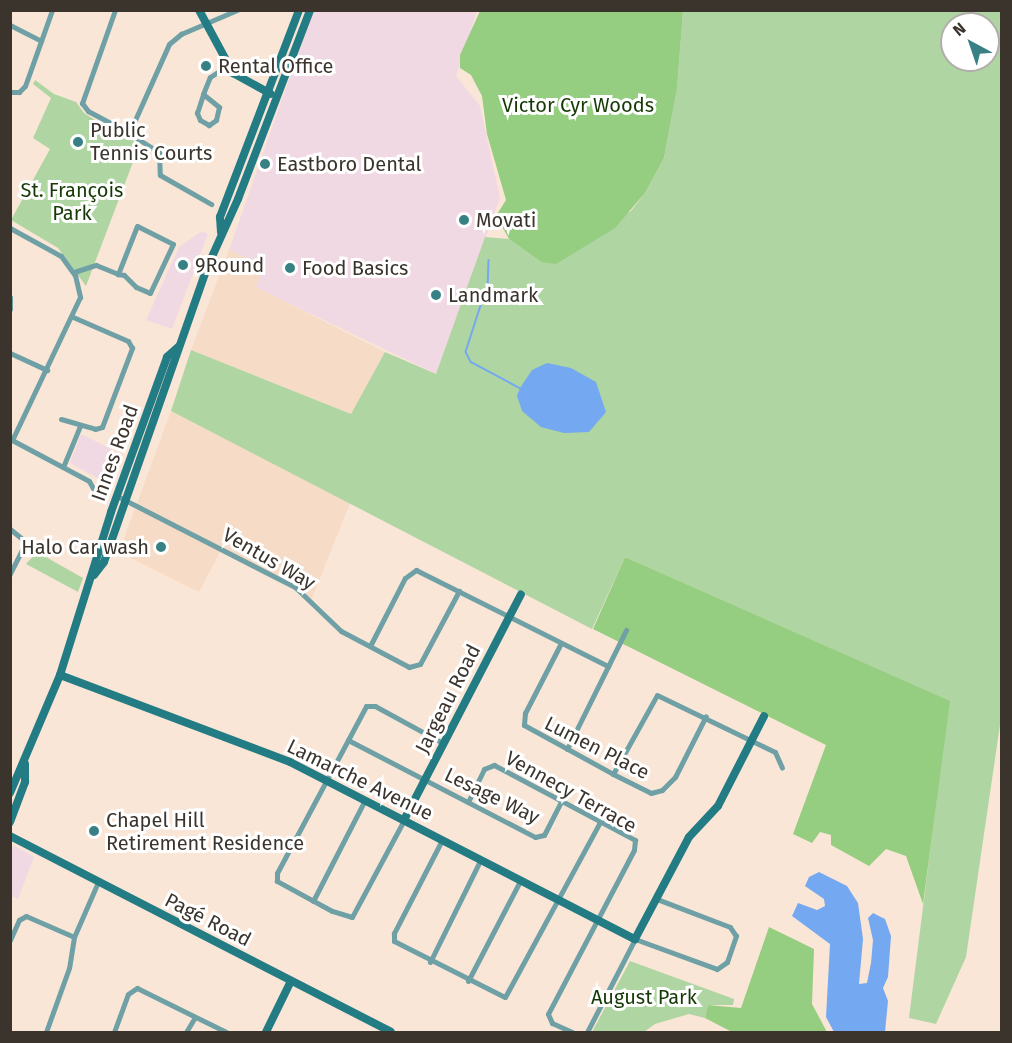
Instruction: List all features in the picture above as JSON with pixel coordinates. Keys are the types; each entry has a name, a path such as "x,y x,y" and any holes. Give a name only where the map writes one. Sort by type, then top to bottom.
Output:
{"street":[{"path":"10,92 25,86 52,10"},
{"path":"115,10 82,103 88,111 118,127 131,129 138,139 159,152 160,175 211,204"},
{"path":"199,10 227,66 239,78 276,97"},
{"path":"131,129 165,50 177,37 237,10"},
{"name":"Innes Road","path":"221,232 220,217 298,10"},
{"name":"Innes Road","path":"94,574 104,562 177,361 178,347 221,232 238,199 310,10"},
{"path":"10,25 41,41"},
{"path":"203,94 219,107 216,120 209,125 198,117 203,94 210,77 227,66"},
{"path":"74,272 94,265 118,274 150,292 173,244 137,226 118,274"},
{"path":"10,228 56,253 74,272 80,297 73,317 11,440 89,481 94,490"},
{"path":"10,297 10,309"},
{"path":"61,419 94,429 104,425 132,348 128,341 73,317"},
{"name":"Innes Road","path":"10,793 25,763 60,675 94,574 94,562 167,357 178,347"},
{"path":"10,352 47,370"},
{"path":"63,467 80,426"},
{"name":"Ventus Way","path":"117,496 295,587 336,627 407,666 418,666 459,591"},
{"path":"10,529 26,542 10,574"},
{"path":"370,646 411,571 422,572 608,666"},
{"name":"Jargeau Road","path":"404,820 521,594"},
{"path":"567,749 626,630"},
{"name":"Lumen Place","path":"561,643 523,722 527,729 613,774 651,793 662,790 675,777 706,716"},
{"name":"Lamarche Avenue","path":"60,675 279,758 327,780 560,898 635,939"},
{"path":"613,774 657,695 706,716 775,752 782,768"},
{"path":"404,820 352,917 281,885 276,878 348,740 370,704 443,743"},
{"path":"587,1032 689,837 718,806 764,716"},
{"name":"Lesage Way","path":"348,740 535,837 544,835 561,801"},
{"name":"Innes Road","path":"10,822 25,782 25,763"},
{"name":"Vennecy Terrace","path":"468,802 484,769 494,765 630,837 636,845 598,918"},
{"path":"313,901 365,800"},
{"path":"442,840 393,937 398,945 430,962 499,996 508,995 600,822"},
{"name":"Pagé Road","path":"10,836 391,1032"},
{"path":"430,962 481,859"},
{"path":"468,981 521,879"},
{"path":"46,1032 69,968 74,937 98,882"},
{"path":"635,939 717,969 727,962 736,936 730,927 657,899"},
{"path":"10,940 19,920 26,916 74,937"},
{"path":"572,1032 552,1023 548,1014 598,918"},
{"path":"266,1032 291,981"},
{"path":"114,1032 133,989 141,989 226,1032"},
{"path":"186,1032 195,1017"}],"shaded area":[{"path":"313,11 477,11 456,76 480,106 500,198 436,374 255,287 263,265 229,250"},
{"path":"202,231 208,234 172,329 146,320 179,247"},
{"path":"229,250 264,265 256,287 385,352 351,414 191,350"},
{"path":"171,411 351,501 310,603 292,589 220,552 199,592 119,552"},
{"path":"81,434 123,455 112,486 70,463"},
{"path":"15,846 34,857 18,899 11,896 11,847"}],"green space":[{"name":"Victor Cyr Woods","path":"480,11 683,11 677,89 664,158 645,193 615,228 556,264 541,262 509,239 496,216 506,200 487,134 482,96 471,75 460,68 460,55"},
{"path":"683,11 1001,11 1002,711 966,957 936,1024 909,1018 949,701 625,557 592,629 171,411 191,350 351,414 385,352 436,374 485,237 509,239 541,262 631,211 645,193 664,158 677,89"},
{"name":"St. François Park","path":"35,80 54,94 76,102 84,113 120,136 131,137 138,149 86,286 58,248 11,220 50,149 33,138 51,98 33,84"},
{"path":"37,552 83,578 78,592 26,564"},
{"path":"625,557 950,701 923,904 906,856 886,849 869,866 831,845 831,835 820,832 812,843 793,834 826,745 593,629"},
{"path":"769,927 814,949 812,1004 827,1032 732,1032 705,1018 708,1005 741,1008"},
{"name":"August Park","path":"630,961 734,999 733,1005 708,1005 705,1018 689,1014 655,1024 644,1032 592,1032"}],"water":[{"path":"547,363 571,368 596,382 606,412 589,432 564,433 541,427 522,411 517,396 520,388 532,370"},
{"path":"819,872 847,886 858,903 863,939 859,984 867,983 871,963 873,940 868,918 873,913 885,919 891,936 888,977 883,988 888,1001 885,1032 834,1032 826,1017 830,944 792,916 798,903 817,910 825,906 824,899 805,886 809,877"}],"waterway":[{"path":"489,260 488,284 466,352 471,362 520,388"}],"place":[{"name":"Rental Office","path":"206,66"},
{"name":"Public Tennis Courts","path":"78,142"},
{"name":"Eastboro Dental","path":"265,164"},
{"name":"Movati","path":"464,220"},
{"name":"9Round","path":"183,265"},
{"name":"Food Basics","path":"290,268"},
{"name":"Landmark","path":"436,295"},
{"name":"Halo Car wash","path":"161,547"},
{"name":"Chapel Hill Retirement Residence","path":"94,831"}]}
